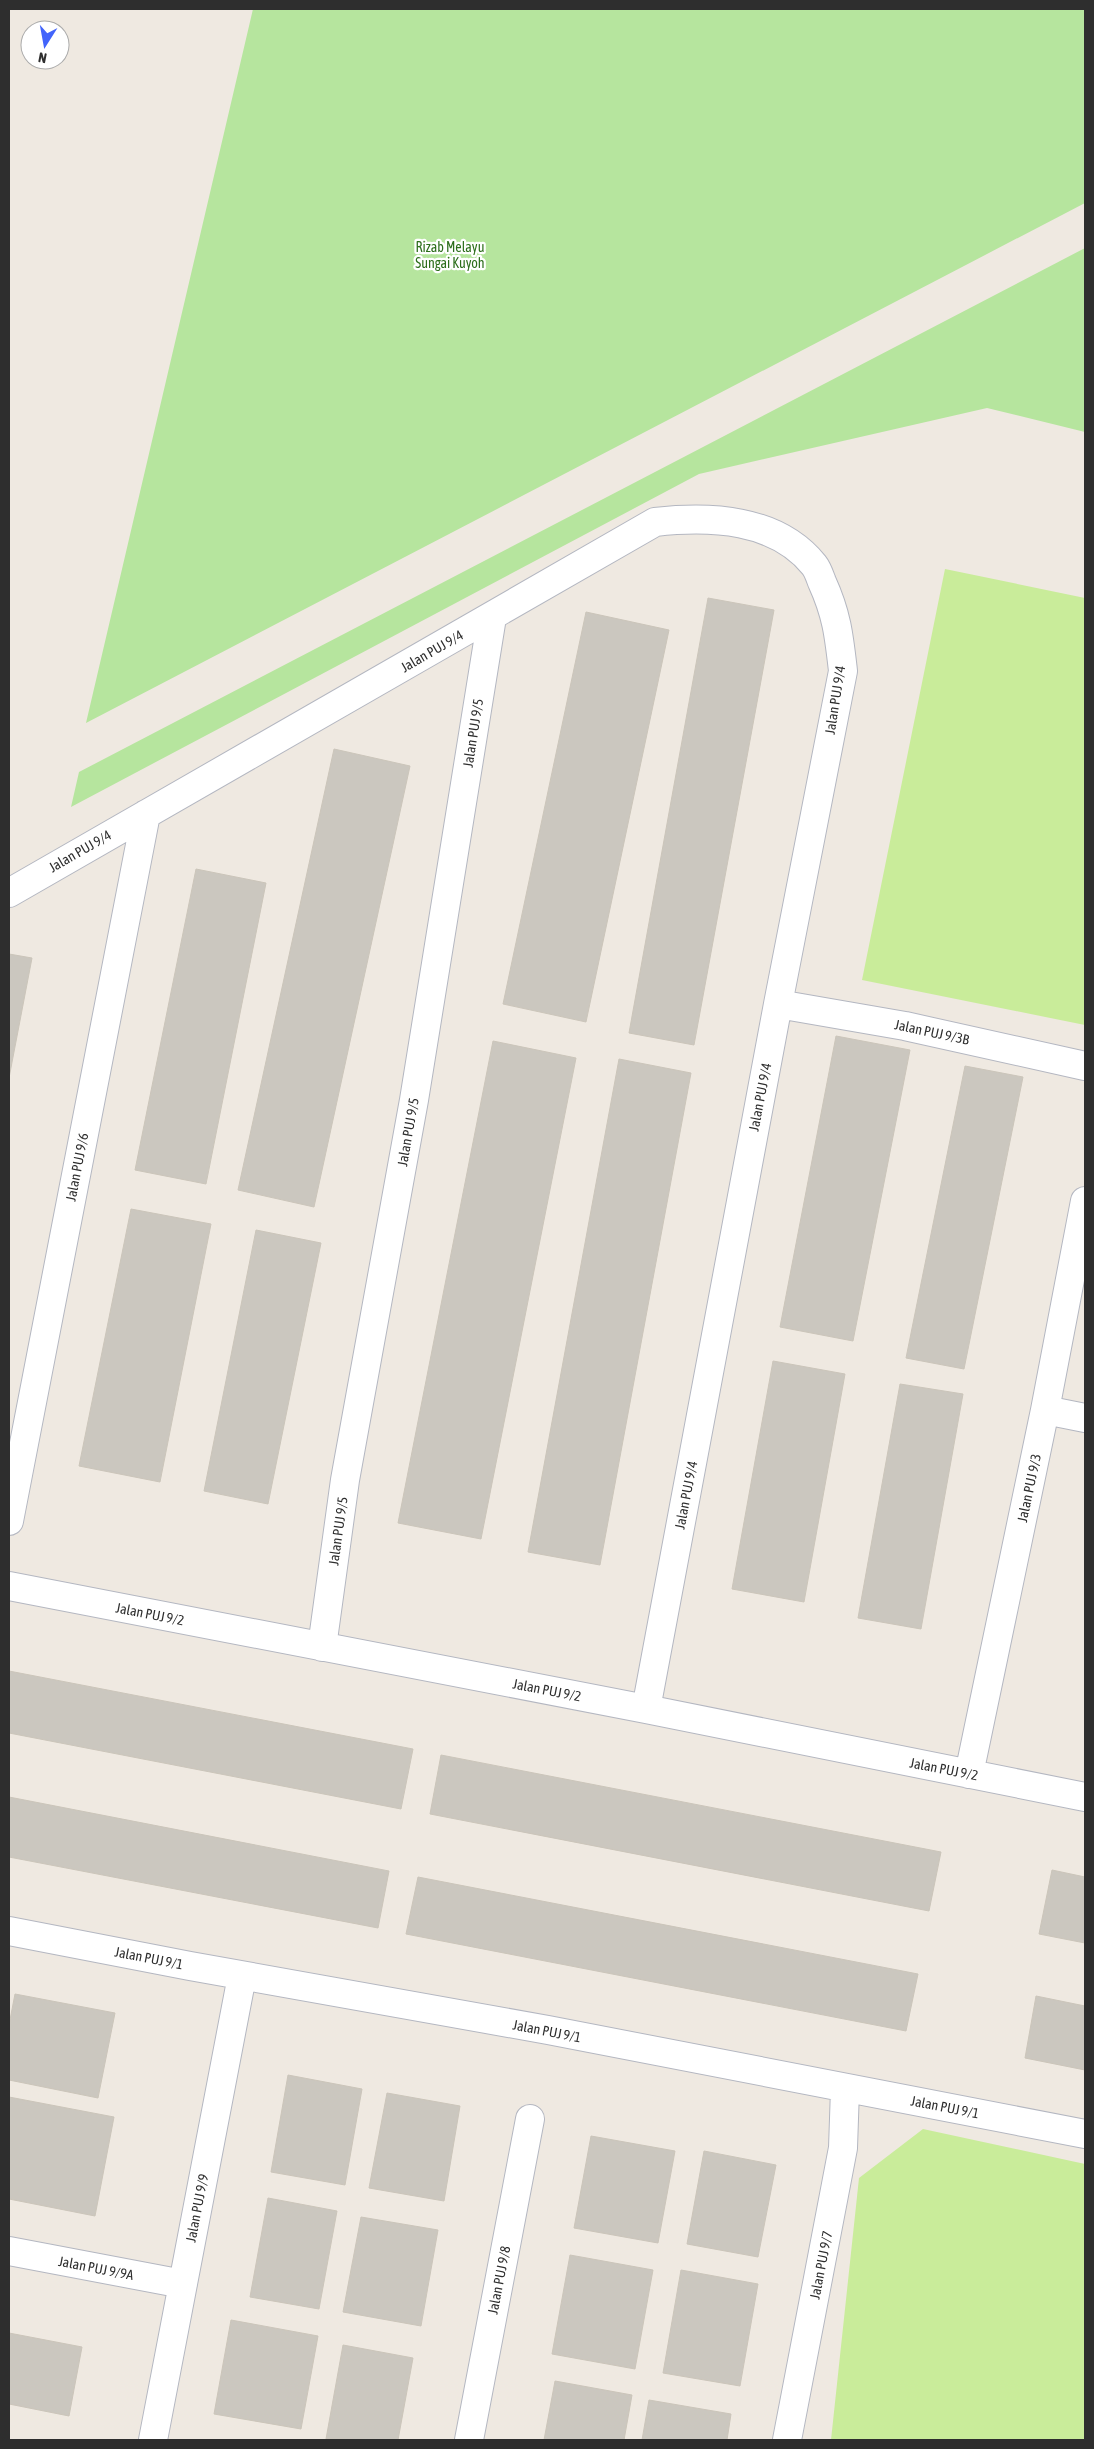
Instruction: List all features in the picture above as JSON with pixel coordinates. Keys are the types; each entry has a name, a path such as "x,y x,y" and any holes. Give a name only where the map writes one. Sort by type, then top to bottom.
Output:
{"street":[{"name":"Jalan PUJ 9/4","path":"9,892 656,522 693,518 724,520 756,528 789,542 815,566 838,624 843,671 778,1004 646,1709"},
{"name":"Jalan PUJ 9/5","path":"322,1647 345,1480 414,1100 492,617"},
{"name":"Jalan PUJ 9/6","path":"9,1521 146,814"},
{"name":"Jalan PUJ 9/3B","path":"778,1004 905,1026 1085,1066"},
{"name":"Jalan PUJ 9/3","path":"969,1774 1045,1410 1085,1202"},
{"path":"1045,1410 1085,1418"},
{"name":"Jalan PUJ 9/2","path":"9,1586 646,1709 1085,1797"},
{"name":"Jalan PUJ 9/1","path":"9,1931 242,1976 548,2030 1085,2134"},
{"name":"Jalan PUJ 9/9","path":"153,2440 242,1976"},
{"name":"Jalan PUJ 9/7","path":"787,2440 843,2148 845,2089"},
{"name":"Jalan PUJ 9/8","path":"469,2440 530,2119"},
{"name":"Jalan PUJ 9/9A","path":"9,2251 183,2284"}],"green space":[{"name":"Rizab Melayu Sungai Kuyoh","path":"253,9 1085,9 1085,203 86,723"},
{"path":"1085,248 1085,432 987,408 699,474 71,807 79,772"},
{"path":"945,569 1085,598 1085,1025 862,980"},
{"path":"923,2129 1085,2164 1085,2440 831,2440 859,2178"}],"building":[{"path":"708,598 774,610 694,1045 629,1033"},
{"path":"586,612 669,630 586,1022 503,1004"},
{"path":"334,749 410,766 314,1207 238,1190"},
{"path":"196,869 266,883 206,1184 135,1170"},
{"path":"9,954 32,958 9,1078"},
{"path":"836,1036 910,1050 853,1341 780,1327"},
{"path":"493,1041 576,1058 481,1539 398,1523"},
{"path":"619,1059 691,1073 600,1565 528,1552"},
{"path":"965,1066 1023,1077 964,1369 906,1358"},
{"path":"131,1209 211,1224 160,1482 79,1466"},
{"path":"256,1230 321,1243 268,1504 204,1491"},
{"path":"773,1361 845,1374 804,1602 732,1589"},
{"path":"900,1384 963,1394 921,1629 858,1618"},
{"path":"9,1671 413,1749 401,1809 9,1733"},
{"path":"441,1755 941,1852 929,1911 430,1814"},
{"path":"9,1797 389,1871 378,1928 9,1857"},
{"path":"1052,1870 1085,1877 1085,1943 1039,1934"},
{"path":"418,1877 918,1974 906,2031 406,1934"},
{"path":"15,1994 115,2013 98,2098 9,2080 9,2025"},
{"path":"1036,1996 1085,2006 1085,2070 1025,2058"},
{"path":"288,2075 362,2089 345,2185 271,2172"},
{"path":"387,2093 460,2106 444,2201 369,2188"},
{"path":"9,2097 114,2117 95,2216 9,2199"},
{"path":"591,2136 675,2151 658,2243 574,2228"},
{"path":"704,2151 776,2165 758,2257 687,2244"},
{"path":"268,2198 337,2211 319,2309 250,2297"},
{"path":"361,2217 438,2230 421,2326 343,2312"},
{"path":"570,2255 653,2270 635,2369 552,2354"},
{"path":"681,2270 758,2284 740,2386 663,2373"},
{"path":"231,2320 318,2336 301,2429 214,2414"},
{"path":"9,2333 82,2347 69,2416 9,2404"},
{"path":"343,2345 413,2358 398,2440 326,2439"},
{"path":"555,2381 632,2395 624,2440 544,2440"},
{"path":"649,2400 731,2414 727,2440 642,2440"}]}
